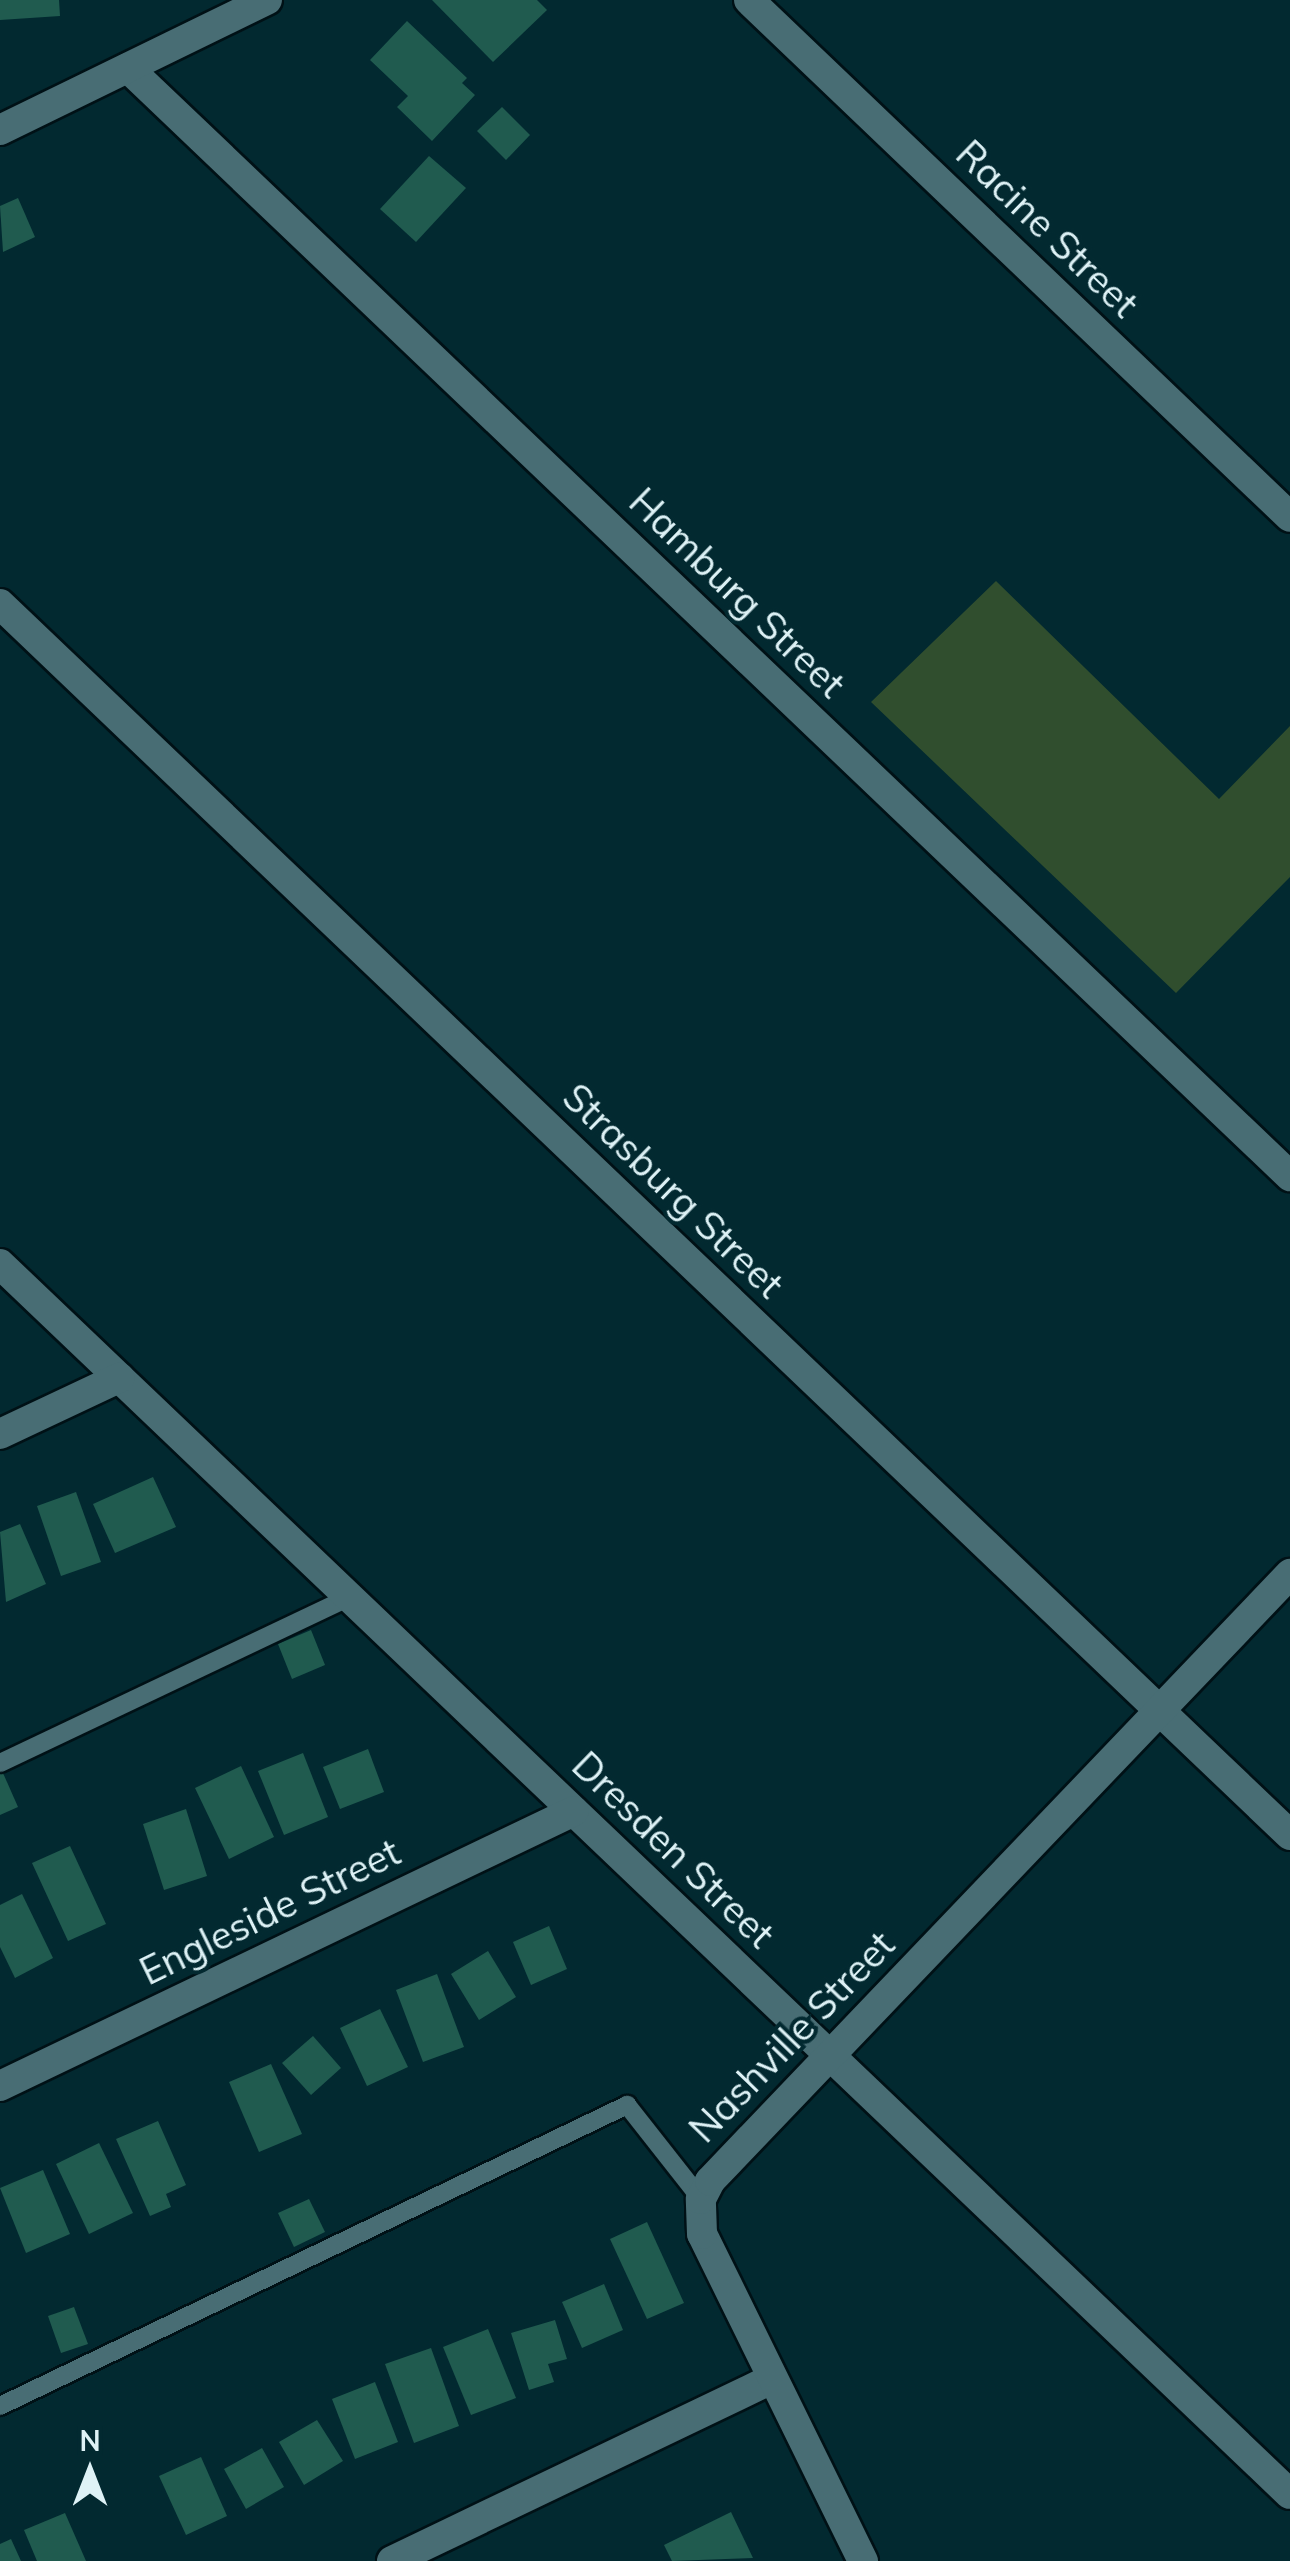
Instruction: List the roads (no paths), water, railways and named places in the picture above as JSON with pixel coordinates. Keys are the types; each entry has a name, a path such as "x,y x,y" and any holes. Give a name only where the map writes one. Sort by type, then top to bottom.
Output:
{"street":[{"path":"0,130 266,0"},
{"name":"Racine Street","path":"749,0 1290,517"},
{"name":"Hamburg Street","path":"128,68 1290,1176"},
{"name":"Strasburg Street","path":"0,604 1290,1835"},
{"name":"Dresden Street","path":"0,1264 1290,2494"},
{"path":"0,1434 119,1378"},
{"name":"Nashville Street","path":"863,2561 702,2234 701,2199 710,2181 1290,1574"},
{"name":"Engleside Street","path":"0,2086 574,1810"},
{"path":"392,2561 772,2379"}],"lane":[{"path":"0,1763 349,1597"},
{"path":"0,2406 628,2105 701,2199"}]}
